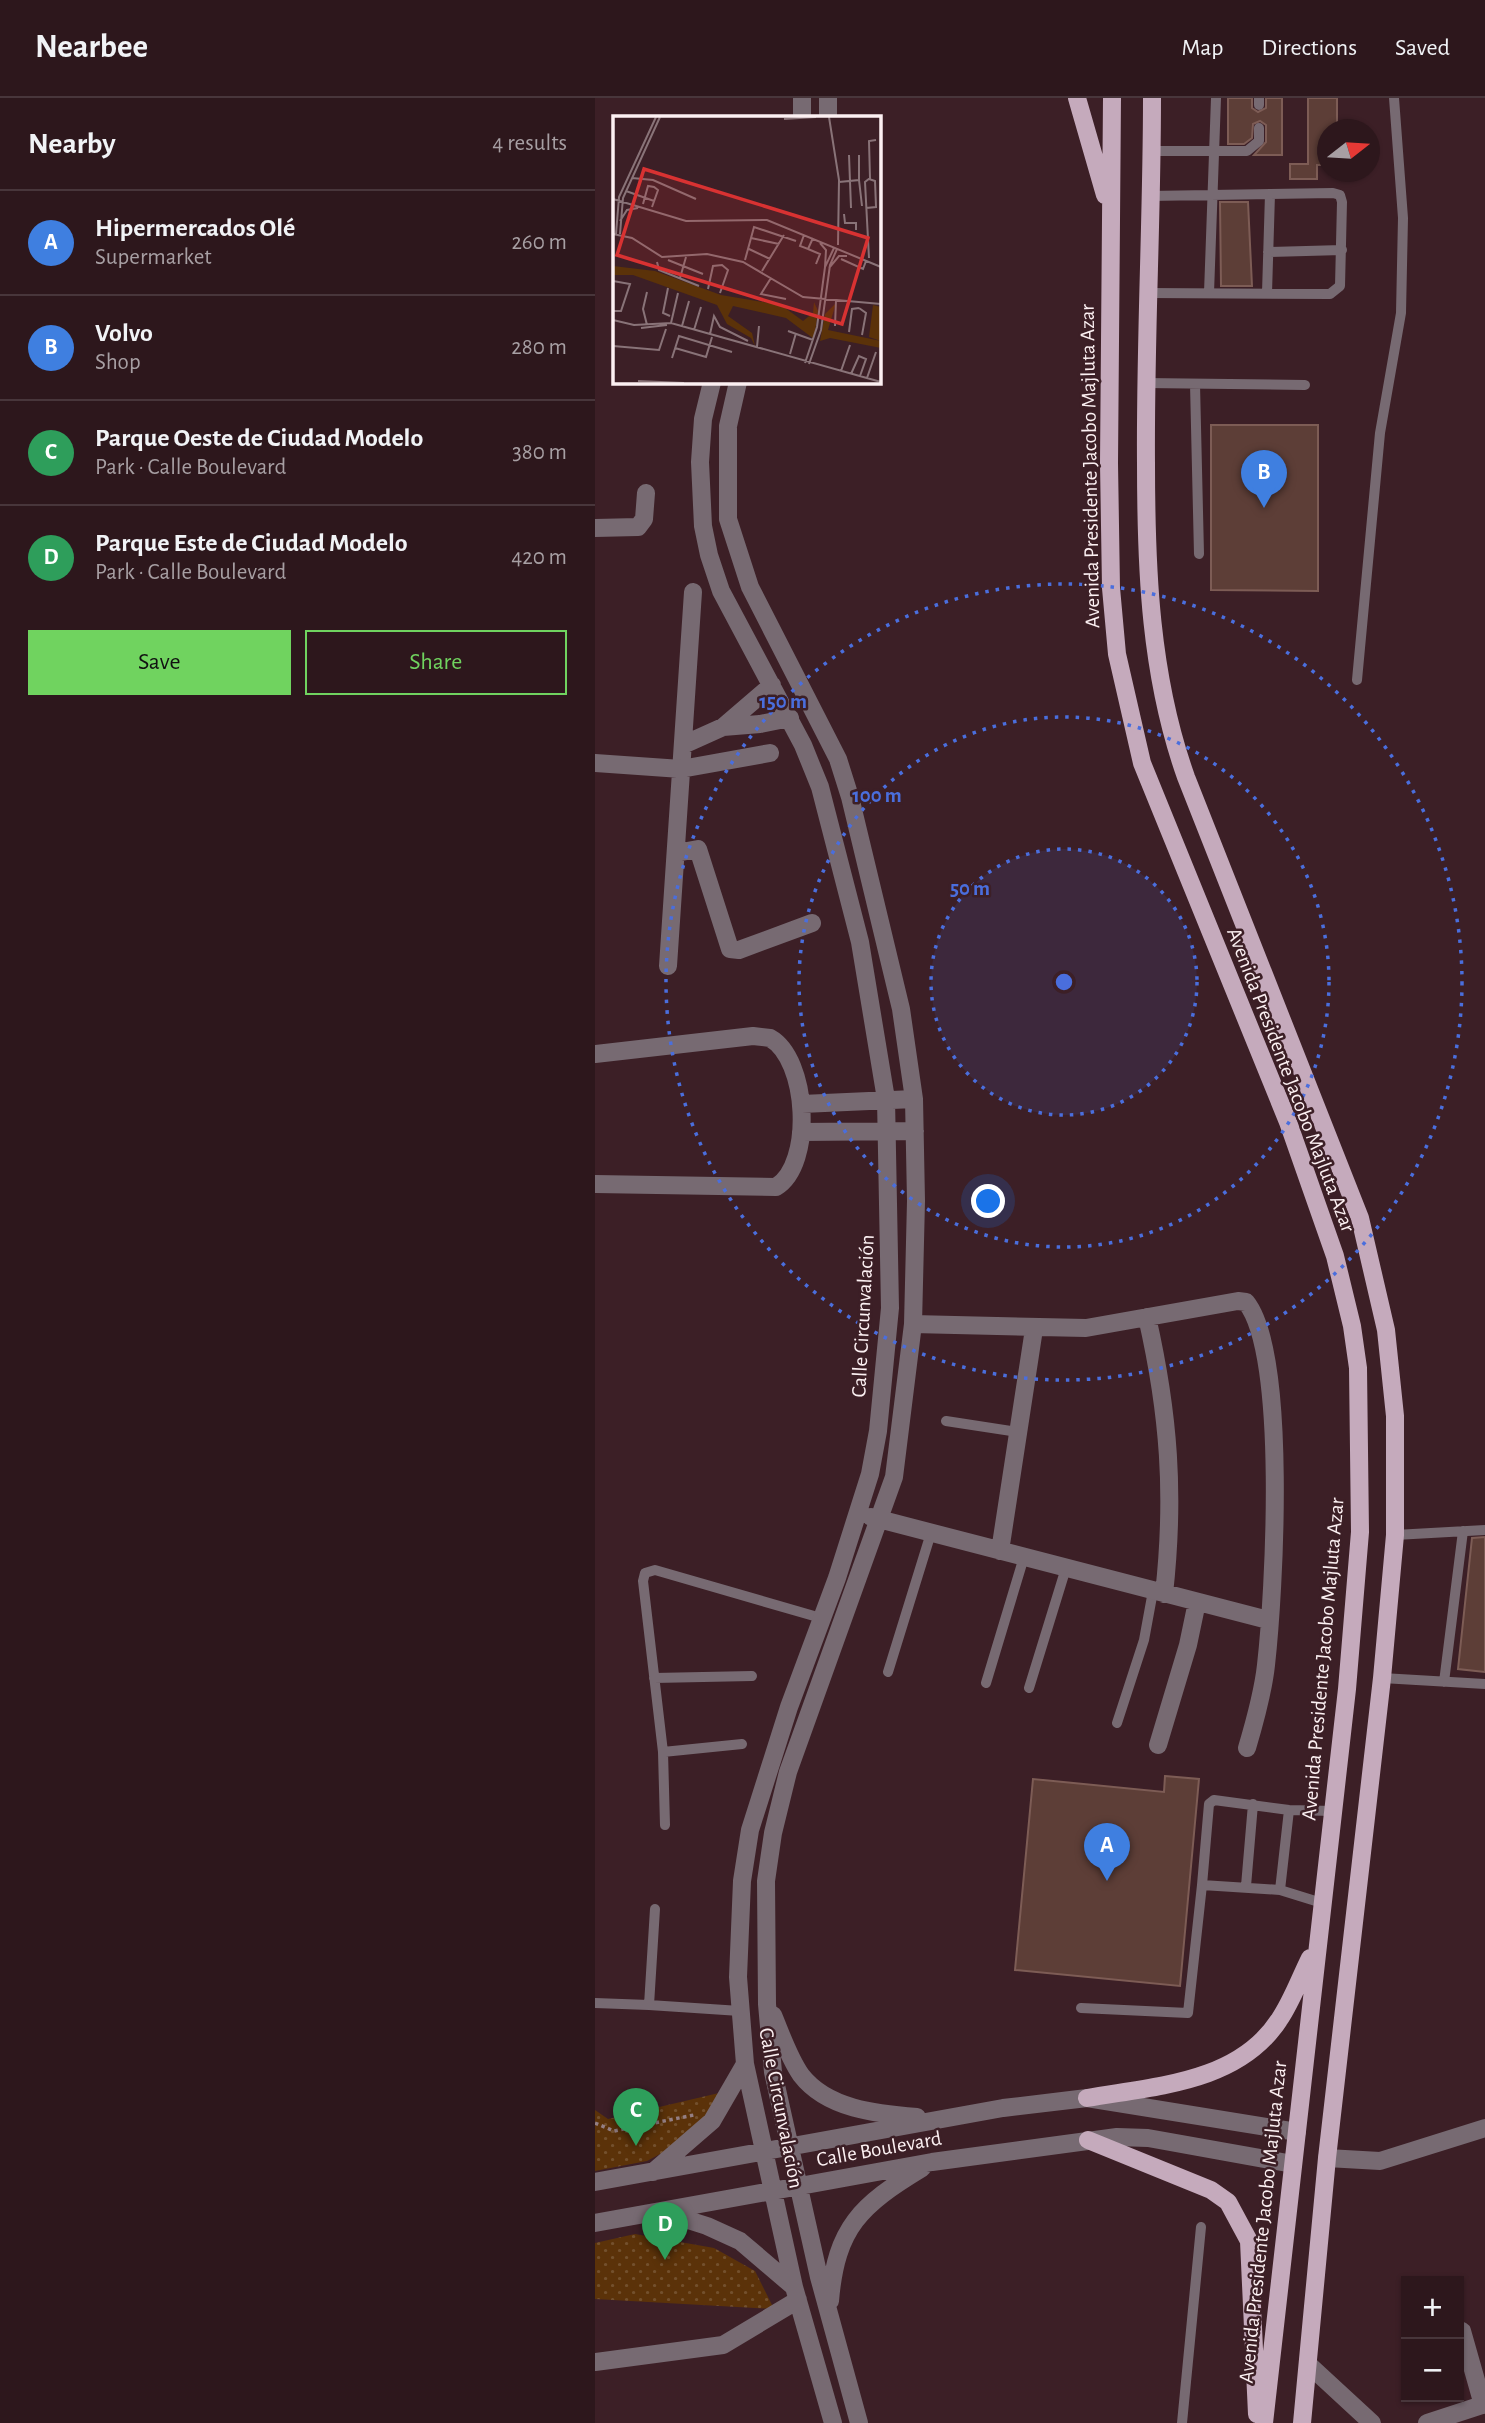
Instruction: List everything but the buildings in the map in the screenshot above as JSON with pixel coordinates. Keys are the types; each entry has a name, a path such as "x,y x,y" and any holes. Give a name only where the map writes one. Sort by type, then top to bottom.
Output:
{"main road":[{"path":"1077,98 1111,218"},
{"name":"Avenida Presidente Jacobo Majluta Azar","path":"1112,98 1111,588 1117,654 1142,763 1288,1122 1335,1256 1356,1358 1361,1478 1359,1549 1333,1811 1264,2423"},
{"name":"Avenida Presidente Jacobo Majluta Azar","path":"1152,98 1145,383 1146,559 1159,679 1170,730 1233,899 1360,1218 1386,1329 1395,1416 1395,1535 1382,1678 1327,2158 1302,2423"},
{"path":"1087,2098 1198,2077 1243,2059 1280,2019 1317,1945"},
{"path":"1088,2140 1211,2190 1228,2202 1249,2241 1257,2423"}],"street":[{"path":"802,98 802,116"},
{"path":"828,98 828,116"},
{"name":"Calle Circunvalación","path":"712,383 701,440 703,526 721,591 808,757 826,807 860,942 886,1099 891,1204 889,1347 879,1431 858,1514 768,1767 750,1830 741,1894 738,1977 745,2064 796,2294 833,2423"},
{"name":"Calle Circunvalación","path":"738,383 728,426 728,519 750,587 838,759 901,1009 915,1131 913,1324 894,1477 788,1772 773,1833 766,1881 767,2004 773,2072 819,2277 830,2308 859,2423"},
{"path":"595,528 638,527 644,519 646,493"},
{"path":"668,966 693,592"},
{"path":"683,745 723,727 772,685"},
{"path":"723,727 789,718"},
{"path":"595,763 681,769 770,753"},
{"path":"676,853 698,849 730,949 739,950 812,923"},
{"path":"595,1054 753,1036 770,1038 776,1041 791,1063 802,1104 801,1132 792,1171 776,1187 595,1184"},
{"path":"802,1104 913,1099"},
{"path":"801,1132 915,1131"},
{"path":"913,1324 1034,1329 1086,1328 1238,1301 1246,1302 1252,1310 1265,1364 1274,1438 1276,1504 1266,1664 1247,1748"},
{"path":"1147,1317 1162,1384 1170,1458 1171,1528 1158,1592"},
{"path":"1000,1551 1034,1329"},
{"path":"858,1514 1268,1620"},
{"path":"1158,1745 1188,1645 1197,1602"},
{"path":"767,2004 801,2075 820,2091 843,2105 866,2111 941,2119"},
{"path":"652,2174 712,2121 745,2064"},
{"name":"Calle Boulevard","path":"595,2182 652,2174 1037,2102 1087,2098 1297,2132"},
{"path":"1327,2158 1380,2161 1485,2128"},
{"name":"Calle Boulevard","path":"595,2222 932,2162 1088,2140 1147,2138 1293,2164"},
{"path":"830,2308 832,2274 855,2218 878,2195 932,2162"},
{"path":"595,2362 723,2345 796,2294 740,2241 707,2226 663,2212"},
{"path":"1427,2423 1450,2420 1484,2405 1464,2338"},
{"path":"1308,2364 1372,2423"}],"lane":[{"path":"1209,293 1216,98"},
{"path":"1357,680 1380,433 1401,313 1403,218 1394,98"},
{"path":"1151,151 1247,151 1259,141 1259,128"},
{"path":"1267,293 1270,194"},
{"path":"1148,293 1336,292 1341,282 1342,250 1340,195 1149,196"},
{"path":"1268,251 1342,250"},
{"path":"1145,383 1305,385"},
{"path":"1195,384 1199,554"},
{"path":"946,1421 1019,1432"},
{"path":"1395,1535 1485,1530"},
{"path":"1444,1682 1463,1531"},
{"path":"888,1672 931,1533"},
{"path":"986,1683 1024,1557"},
{"path":"1029,1688 1066,1568"},
{"path":"665,1825 663,1752 643,1581 645,1573 655,1570 821,1618"},
{"path":"1117,1723 1158,1592"},
{"path":"654,1678 752,1676"},
{"path":"1382,1678 1485,1684"},
{"path":"663,1752 742,1744"},
{"path":"1081,2008 1188,2013 1209,1804 1214,1800 1289,1810 1333,1811"},
{"path":"1246,1886 1253,1804"},
{"path":"1280,1890 1289,1810"},
{"path":"1202,1885 1280,1890 1322,1903"},
{"path":"649,2005 655,1909"},
{"path":"595,2003 740,2011"},
{"path":"1182,2423 1201,2227"}],"path":[{"path":"595,2123 614,2131 690,2113 712,2121"}],"shaded area":[{"path":"719,2093 705,2130 647,2161 595,2171 595,2110 608,2119"},
{"path":"635,2234 714,2248 755,2271 774,2309 595,2299 595,2243"}],"place":[{"name":"Volvo","path":"1264,508"},
{"name":"Hipermercados Olé","path":"1107,1881"},
{"name":"Parque Oeste de Ciudad Modelo","path":"636,2146"},
{"name":"Parque Este de Ciudad Modelo","path":"665,2260"}]}
